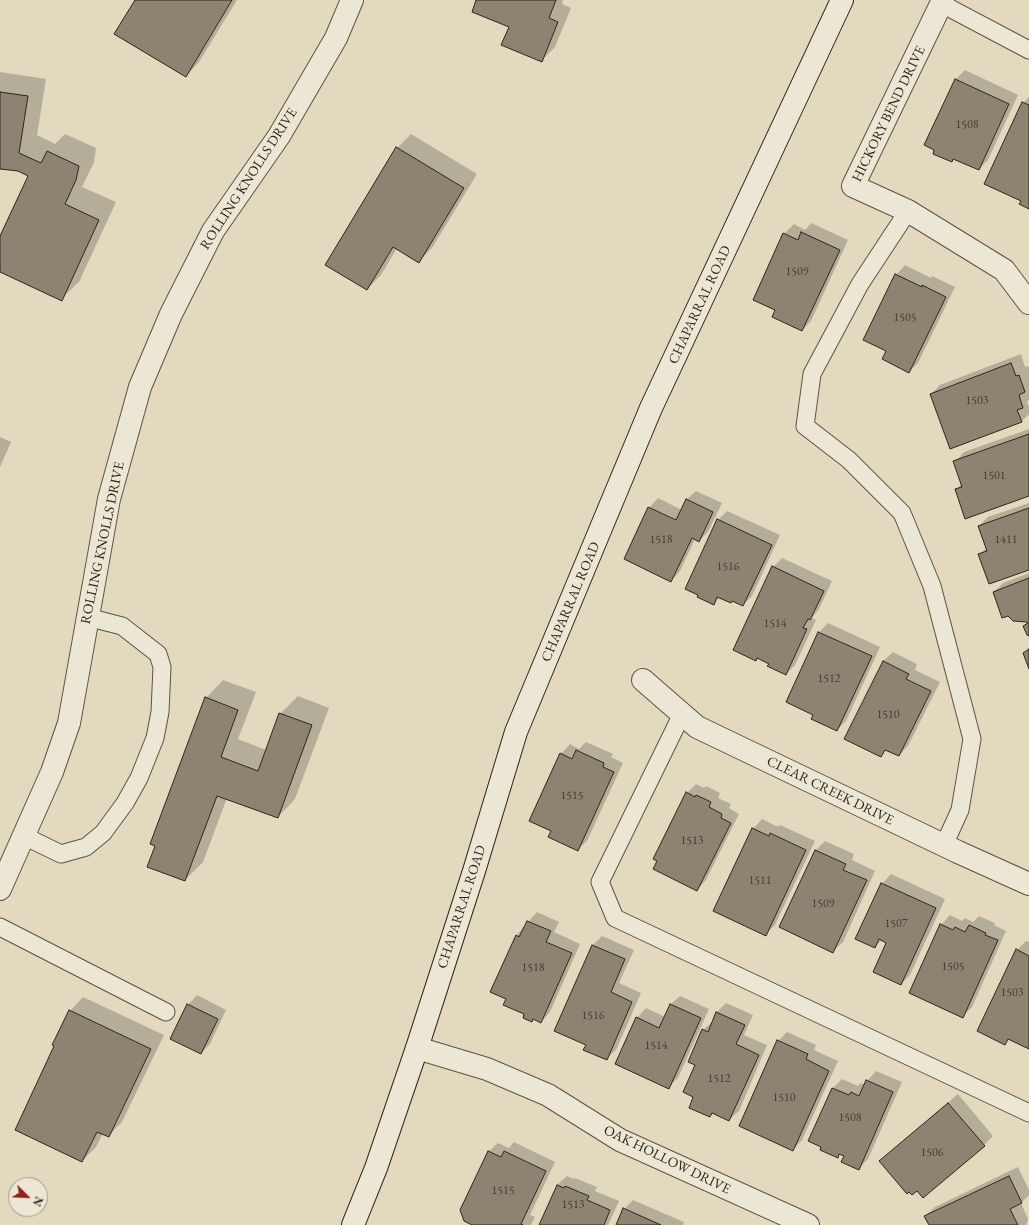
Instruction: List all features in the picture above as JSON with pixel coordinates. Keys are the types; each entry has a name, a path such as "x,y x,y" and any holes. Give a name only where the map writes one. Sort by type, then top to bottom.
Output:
{"street":[{"name":"ROLLING KNOLLS DRIVE","path":"0,889 52,772 68,723 109,498 140,387 168,322 213,231 279,136 336,38 352,0"},
{"name":"CHAPARRAL ROAD","path":"353,1225 376,1168 417,1048 474,872 516,732 651,408 842,0"},
{"name":"HICKORY BEND DRIVE","path":"943,2 853,186 908,211 1004,270 1029,303"},
{"name":"CLEAR CREEK DRIVE","path":"643,680 697,727 1029,884"},
{"name":"OAK HOLLOW DRIVE","path":"417,1048 487,1069 548,1095 620,1140 808,1225"}],"lane":[{"path":"943,2 1029,50"},
{"path":"908,211 860,284 812,374 805,426 849,460 902,513 932,586 972,739 960,810 944,845"},
{"path":"24,836 61,854 86,846 104,833 139,778 155,738 160,712 162,667 158,654 122,626 87,617"},
{"path":"682,714 600,882 615,918 1029,1113"},
{"path":"0,927 166,1012"}],"building":[{"path":"135,0 232,0 186,77 114,34"},
{"path":"476,0 556,0 549,18 558,22 542,62 501,45 509,27 472,12"},
{"path":"955,79 1009,104 979,170 953,159 952,162 933,154 934,150 924,145"},
{"path":"0,92 28,96 19,153 41,163 47,151 79,166 76,180 65,204 99,220 62,301 0,272 0,236 28,176 18,171 0,169"},
{"path":"1022,102 1029,105 1029,209 1019,204 1021,201 984,184"},
{"path":"396,147 464,188 419,263 393,247 367,290 325,265"},
{"path":"801,232 840,250 802,331 772,317 775,310 753,300 783,233 798,240"},
{"path":"895,274 946,297 909,373 882,359 886,351 863,340"},
{"path":"1011,363 1016,376 1019,375 1025,392 1019,395 1023,408 1017,410 1022,422 950,449 930,394"},
{"path":"1029,434 1029,496 965,519 955,489 962,487 953,461"},
{"path":"686,499 713,512 699,542 692,538 671,582 624,559 648,507 676,520"},
{"path":"1029,508 1029,570 989,584 978,554 987,551 978,526"},
{"path":"717,519 772,545 743,606 717,597 714,605 697,597 698,595 685,589"},
{"path":"772,566 824,591 810,620 808,619 803,628 807,629 786,675 767,666 769,664 757,658 756,661 733,650"},
{"path":"1029,578 1029,636 1027,635 1023,626 1028,623 1013,621 1008,616 1002,618 993,592"},
{"path":"818,632 872,656 837,731 811,719 813,715 786,702"},
{"path":"1029,649 1029,669 1023,653"},
{"path":"883,661 909,674 906,679 931,691 899,756 885,750 881,757 844,739"},
{"path":"205,697 238,710 221,757 258,771 279,713 312,725 278,818 217,796 185,881 147,867 155,846 150,844"},
{"path":"576,750 604,763 603,767 614,772 578,851 548,837 551,831 529,821 560,753 572,759"},
{"path":"686,792 695,797 696,795 711,802 709,807 722,814 721,818 731,823 697,891 653,869 657,861 653,859"},
{"path":"752,828 769,836 770,833 806,850 766,936 713,911"},
{"path":"815,850 846,864 843,870 867,880 833,953 779,927"},
{"path":"881,883 936,908 901,985 873,972 886,943 879,939 875,948 855,939"},
{"path":"527,921 551,931 546,942 572,953 541,1023 533,1019 532,1022 523,1018 524,1014 503,1005 506,999 490,992 516,935 519,937"},
{"path":"940,924 953,930 955,927 965,932 969,925 986,933 985,935 998,940 963,1018 909,993"},
{"path":"592,945 625,959 611,992 632,1002 607,1060 583,1050 586,1045 554,1031"},
{"path":"1016,949 1029,956 1029,1049 1008,1039 1005,1045 977,1031"},
{"path":"187,1004 218,1019 201,1054 170,1039"},
{"path":"670,1004 701,1018 669,1089 615,1064 636,1017 659,1028"},
{"path":"69,1010 151,1049 109,1137 97,1132 82,1162 15,1130"},
{"path":"716,1012 745,1025 736,1044 759,1055 729,1121 712,1113 710,1117 689,1108 693,1097 683,1092 695,1065 688,1062 702,1029 708,1032"},
{"path":"777,1040 808,1054 806,1059 829,1071 793,1151 739,1126"},
{"path":"866,1080 893,1092 859,1170 841,1162 844,1156 839,1154 838,1158 820,1150 821,1147 808,1141 832,1088 849,1095 851,1092 859,1096"},
{"path":"948,1103 985,1146 923,1198 917,1191 912,1195 909,1192 907,1194 879,1161"},
{"path":"488,1151 501,1157 504,1151 546,1171 521,1224 523,1225 472,1225 464,1221 460,1210"},
{"path":"1009,1176 1022,1203 1010,1209 1018,1225 929,1225 924,1216"},
{"path":"557,1185 564,1188 565,1186 589,1196 587,1200 610,1210 604,1225 539,1225"},
{"path":"623,1208 661,1225 616,1225"}]}
